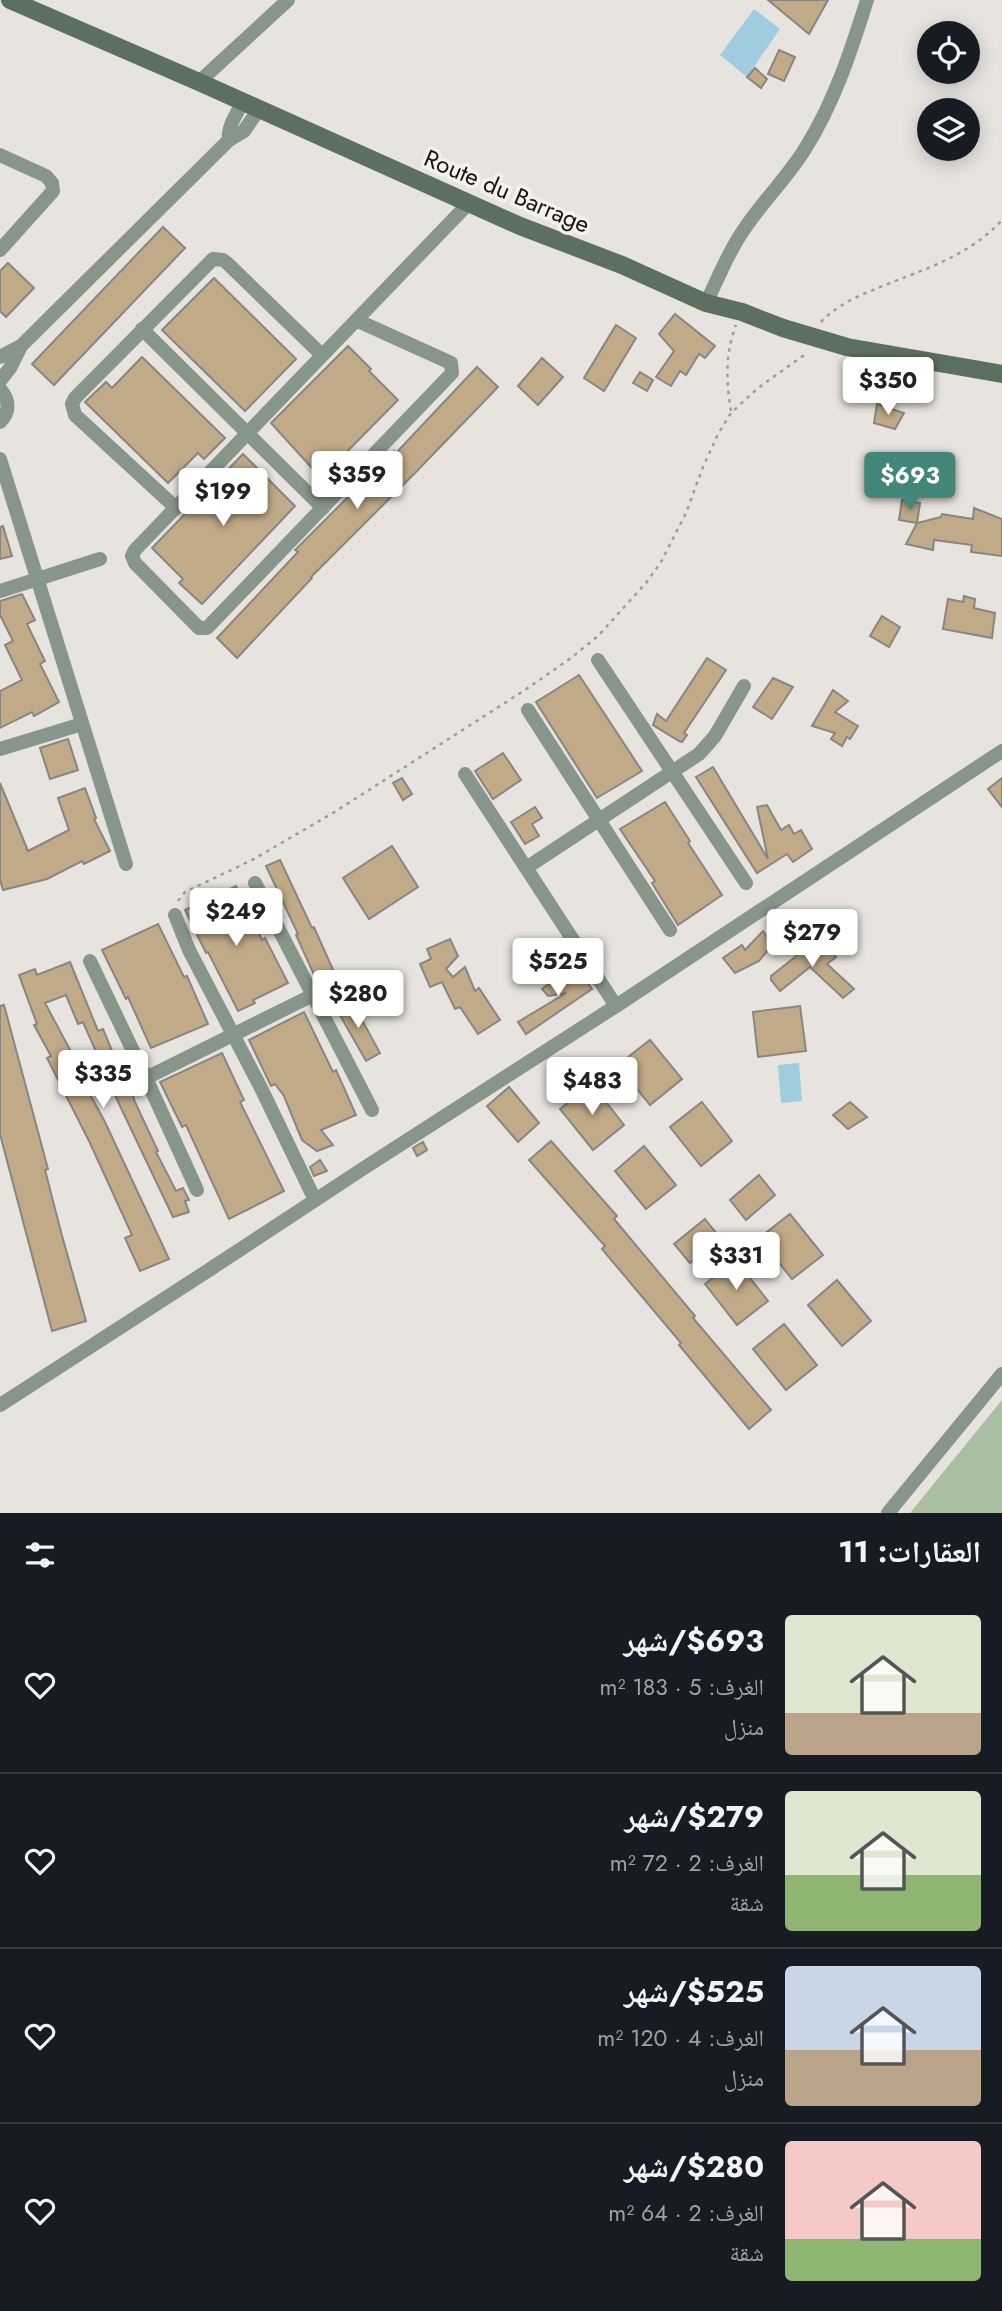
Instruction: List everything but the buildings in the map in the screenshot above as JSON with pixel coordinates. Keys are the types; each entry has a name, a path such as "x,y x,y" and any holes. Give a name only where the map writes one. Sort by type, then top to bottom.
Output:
{"main road":[{"name":"Route du Barrage","path":"10,0 469,203 706,303 742,312 818,338 901,358 1002,374"}],"street":[{"path":"199,82 288,0"},
{"path":"706,303 743,231 786,178 818,127 851,54 867,0"},
{"path":"0,357 21,346 229,140 244,131 251,106"},
{"path":"0,155 46,176 54,187 54,191 0,250"},
{"path":"356,320 451,363 451,376 204,629 199,628 133,560 135,550 322,355 469,203"},
{"path":"176,508 75,415 72,408 75,398 209,261 218,259 227,263 322,355"},
{"path":"142,329 323,508"},
{"path":"0,380 10,368 21,346"},
{"path":"0,389 5,394 8,405 5,417 0,422"},
{"path":"0,459 126,864"},
{"path":"0,591 100,559"},
{"path":"598,660 746,883"},
{"path":"526,868 706,748 744,686"},
{"path":"528,710 670,930"},
{"path":"0,750 82,724"},
{"path":"0,1405 616,1006 1002,751"},
{"path":"465,774 616,1006"},
{"path":"255,883 372,1110"},
{"path":"175,915 189,950 315,1200"},
{"path":"90,961 197,1190"},
{"path":"146,1078 313,995"},
{"path":"888,1513 1002,1374"}],"path":[{"path":"175,915 177,903 185,892 252,860 332,813 572,658 598,636 646,583 661,562 686,513 708,456 731,413 818,338 827,316 847,301 955,257 980,241 1002,220"},
{"path":"731,413 727,383 728,350 742,312"}],"green space":[{"path":"1002,1400 1002,1513 910,1513"}],"water":[{"path":"754,9 780,29 747,77 720,55"},
{"path":"799,1063 802,1101 781,1103 778,1065"}]}
